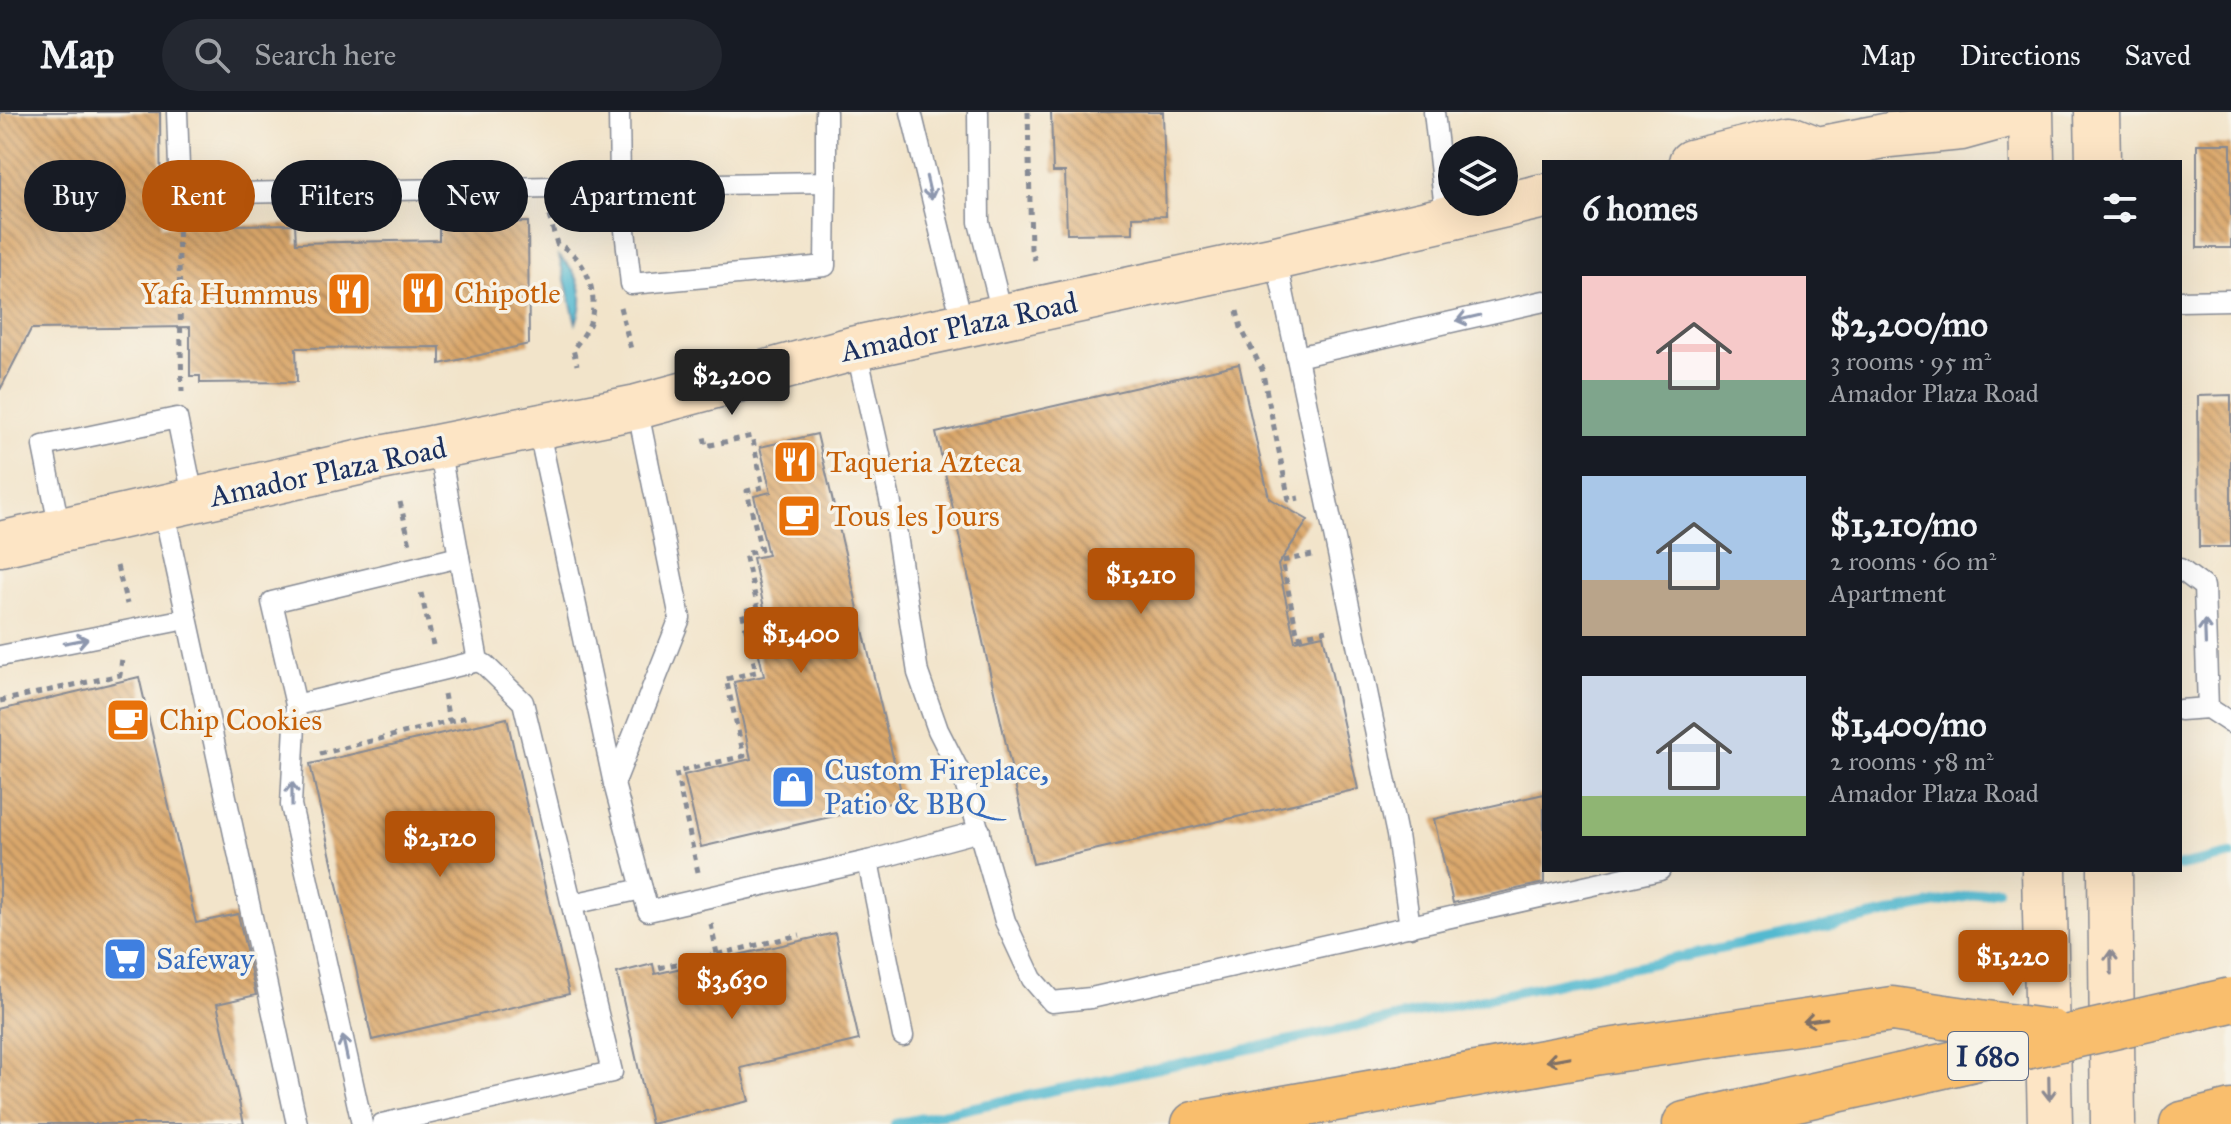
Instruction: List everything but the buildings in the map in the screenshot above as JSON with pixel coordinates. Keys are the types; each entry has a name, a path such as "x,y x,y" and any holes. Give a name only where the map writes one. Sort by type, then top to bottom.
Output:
{"highway":[{"name":"I 680","path":"1685,1124 2231,1000"},
{"path":"1194,1124 1594,1053 1892,1009 2077,1035"},
{"path":"2182,1124 2231,1112"}],"street":[{"path":"1697,160 1797,125 1818,149 1889,135 1961,128 2019,112"},
{"path":"2031,112 2032,160"},
{"path":"2097,112 2098,160"},
{"name":"Amador Plaza Road","path":"0,544 439,447 637,407 856,348 1276,258 1542,196"},
{"path":"2044,872 2050,1124"},
{"path":"2110,872 2113,1124"}],"lane":[{"path":"177,112 180,194 544,187"},
{"path":"619,112 620,160"},
{"path":"625,232 631,284 825,266 826,112"},
{"path":"911,112 983,321"},
{"path":"978,112 983,321"},
{"path":"1434,112 1446,218"},
{"path":"725,183 826,182"},
{"path":"1276,258 1397,835 1410,927"},
{"path":"2182,301 2231,300"},
{"path":"1297,357 1542,301"},
{"path":"856,348 895,522 918,673 938,730 965,783 1005,921 1032,979 1052,1002 1091,998 1651,872"},
{"path":"614,784 680,618 637,407"},
{"path":"60,530 43,446 177,418 178,504 186,619 297,1124"},
{"path":"538,427 614,784 648,911 868,861 980,831"},
{"path":"439,447 478,661"},
{"path":"362,1124 291,805 296,705 272,602 459,557"},
{"path":"2182,570 2204,587 2208,708"},
{"path":"0,656 186,619"},
{"path":"296,705 478,661 523,702 612,1072 382,1124"},
{"path":"2182,710 2208,708 2231,723"},
{"path":"868,861 903,1036"},
{"path":"572,904 642,889"}],"path":[{"path":"1028,112 1031,249 1035,260"},
{"path":"534,216 544,216"},
{"path":"177,418 182,391 178,232"},
{"path":"554,232 557,244 567,248 580,261 593,297 592,316 584,335 573,349 577,365"},
{"path":"616,292 632,353"},
{"path":"1237,311 1241,328 1262,369 1289,500 1305,496"},
{"path":"703,432 706,446 752,436 763,487 747,491 761,550 745,554 758,608 742,611 756,672 726,679 744,756 676,772 717,954"},
{"path":"400,502 449,721"},
{"path":"1317,554 1282,561 1298,637 1327,630"},
{"path":"0,701 120,675"},
{"path":"313,756 470,716"},
{"path":"659,968 800,935"}],"water":[{"path":"559,256 580,286 581,303 576,323"}],"waterway":[{"path":"2182,866 2231,855"},
{"path":"895,1124 1997,890"}],"place":[{"name":"Chipotle","path":"423,293"},
{"name":"Yafa Hummus","path":"349,294"},
{"name":"Taqueria Azteca","path":"795,462"},
{"name":"Tous les Jours","path":"799,516"},
{"name":"Chip Cookies","path":"128,720"},
{"name":"Custom Fireplace, Patio & BBQ","path":"793,787"},
{"name":"Safeway","path":"125,959"}]}
